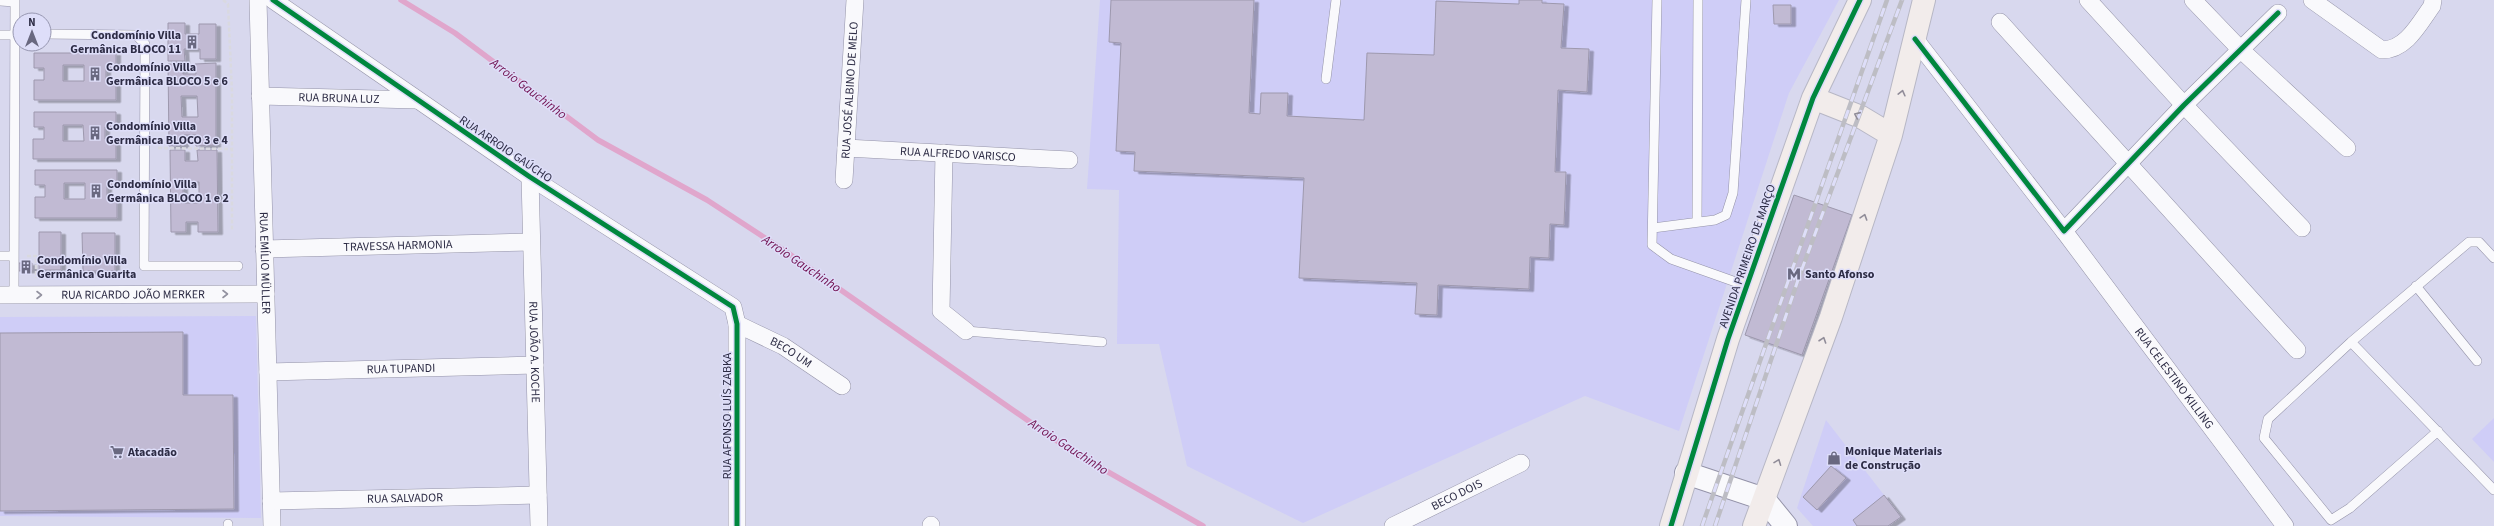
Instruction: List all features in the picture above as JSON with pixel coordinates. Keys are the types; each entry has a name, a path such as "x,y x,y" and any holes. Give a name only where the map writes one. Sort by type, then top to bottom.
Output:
{"main road":[{"name":"AVENIDA PRIMEIRO DE MARÇO","path":"1671,526 1686,473 1747,286 1813,98 1860,0"},
{"path":"1754,526 1792,428 1831,317 1891,135 1924,0"},
{"path":"1813,98 1865,119 1891,135"}],"street":[{"name":"RUA EMÍLIO MÜLLER","path":"258,0 272,526"},
{"name":"RUA ARROIO GAÚCHO","path":"273,0 530,177 733,307"},
{"name":"RUA JOSÉ ALBINO DE MELO","path":"844,180 855,0"},
{"path":"2088,0 2184,105 2302,228"},
{"path":"2193,0 2240,49 2347,148"},
{"path":"2312,0 2382,50 2392,50 2405,42 2432,6 2433,0"},
{"path":"2064,231 2128,162 2240,49 2278,13"},
{"path":"2000,22 2297,350"},
{"name":"RUA CELESTINO KILLING","path":"1915,39 2064,231 2285,526"},
{"name":"RUA BRUNA LUZ","path":"260,96 417,100"},
{"name":"RUA ALFREDO VARISCO","path":"846,148 1069,160"},
{"path":"944,153 941,311 966,331"},
{"name":"RUA JOÃO A. KOCHE","path":"530,177 539,526"},
{"name":"TRAVESSA HARMONIA","path":"264,249 531,242"},
{"name":"RUA RICARDO JOÃO MERKER","path":"7,295 266,294"},
{"name":"RUA AFONSO LUÍS ZABKA","path":"733,307 737,324 737,526"},
{"name":"BECO UM","path":"737,324 783,346 842,386"},
{"name":"RUA TUPANDI","path":"268,372 535,365"},
{"name":"BECO DOIS","path":"1393,526 1521,463"},
{"path":"1686,473 1764,499 1786,526"},
{"name":"RUA SALVADOR","path":"271,501 538,495"}],"lane":[{"path":"1326,80 1336,0"},
{"path":"1656,0 1652,245 1671,259 1747,286"},
{"path":"1696,222 1698,0"},
{"path":"1653,228 1715,220 1726,215 1733,193 1746,0"},
{"path":"0,1 15,1 16,12"},
{"path":"52,34 136,35 145,44 144,266 238,266"},
{"path":"0,36 12,35"},
{"path":"7,295 14,256 18,52"},
{"path":"2438,431 2350,508 2331,520 2264,438 2268,419 2351,342 2469,242 2479,242 2494,258"},
{"path":"0,256 14,256"},
{"path":"2416,286 2477,361"},
{"path":"966,331 1102,342"},
{"path":"2351,342 2494,490"}],"path":[{"path":"223,0 228,4 232,149 232,230"},
{"path":"144,148 232,149"},
{"path":"14,256 36,256 37,295"}],"shaded area":[{"path":"1100,0 1839,0 1789,93 1679,431 1585,396 1303,523 1187,466 1159,344 1117,344 1119,190 1087,189"},
{"name":"Atacadão","path":"256,316 261,518 0,516 0,317"},
{"path":"2494,418 2494,462 2472,439"},
{"name":"Monique Materiais de Construção","path":"1826,420 1901,517 1888,526 1813,526 1797,508"}],"building":[{"path":"1111,0 1254,0 1249,113 1260,114 1261,93 1288,93 1287,116 1364,120 1367,53 1434,55 1436,1 1519,4 1519,0 1542,0 1542,3 1564,4 1561,48 1589,49 1587,92 1558,90 1555,172 1566,172 1564,225 1550,224 1549,258 1530,257 1529,289 1438,285 1437,315 1415,314 1417,283 1299,278 1304,178 1134,171 1135,152 1116,151 1121,43 1109,42"},
{"path":"1773,5 1791,5 1791,24 1774,24"},
{"name":"Condomínio Villa Germânica BLOCO 11","path":"168,23 185,23 185,34 199,34 199,24 216,24 216,59 200,59 200,49 184,49 185,61 168,61"},
{"name":"Condomínio Villa Germânica BLOCO 5 e 6","path":"34,53 116,53 116,68 106,68 106,80 116,80 116,100 34,100 34,80 44,80 44,68 34,68","holes":["63,65 84,65 84,81 63,81"]},
{"path":"216,63 216,145 196,146 196,135 184,135 184,145 169,146 168,64 183,64 183,74 196,74 195,64","holes":["181,96 197,96 198,117 182,117"]},
{"name":"Condomínio Villa Germânica BLOCO 3 e 4","path":"34,112 116,112 116,127 105,127 105,139 116,139 116,159 33,159 33,139 44,139 44,127 34,127","holes":["63,125 83,125 84,141 63,141"]},
{"path":"170,150 185,150 185,161 198,161 197,150 217,150 218,232 198,232 198,222 186,222 186,232 171,232","holes":["199,182 199,203 183,203 183,183"]},
{"name":"Condomínio Villa Germânica BLOCO 1 e 2","path":"35,170 117,170 117,185 107,185 107,197 117,197 117,218 35,218 35,197 45,197 45,185 35,185","holes":["64,183 85,183 85,199 64,199"]},
{"path":"1794,195 1852,215 1802,355 1745,335"},
{"path":"39,232 61,232 61,270 39,270"},
{"path":"82,233 115,233 115,271 83,271"},
{"name":"Condomínio Villa Germânica Guarita","path":"19,263 32,263 32,270 19,271"},
{"name":"Atacadão","path":"183,332 183,395 233,395 234,509 0,511 0,333"},
{"path":"1831,466 1846,478 1817,510 1803,497"},
{"path":"1884,495 1901,517 1888,526 1857,526 1853,520"}],"waterway":[{"name":"Arroio Gauchinho","path":"401,0 455,33 598,140 707,200 785,251 1073,452 1203,526"}],"railway":[{"path":"1702,526 1887,0"},
{"path":"1715,526 1799,277 1902,0"}],"cycle path":[{"path":"273,0 530,177 733,307 737,324 737,526"},
{"path":"1671,526 1728,339 1813,98 1860,0"},
{"path":"1915,39 2064,231 2184,105 2278,13"}],"place":[{"name":"Condomínio Villa Germânica BLOCO 11","path":"192,42"},
{"name":"Condomínio Villa Germânica BLOCO 5 e 6","path":"95,74"},
{"name":"Condomínio Villa Germânica BLOCO 3 e 4","path":"95,133"},
{"name":"Condomínio Villa Germânica BLOCO 1 e 2","path":"96,191"},
{"name":"Condomínio Villa Germânica Guarita","path":"26,267"},
{"name":"Santo Afonso","path":"1794,274"},
{"name":"Atacadão","path":"117,452"},
{"name":"Monique Materiais de Construção","path":"1834,458"}]}
